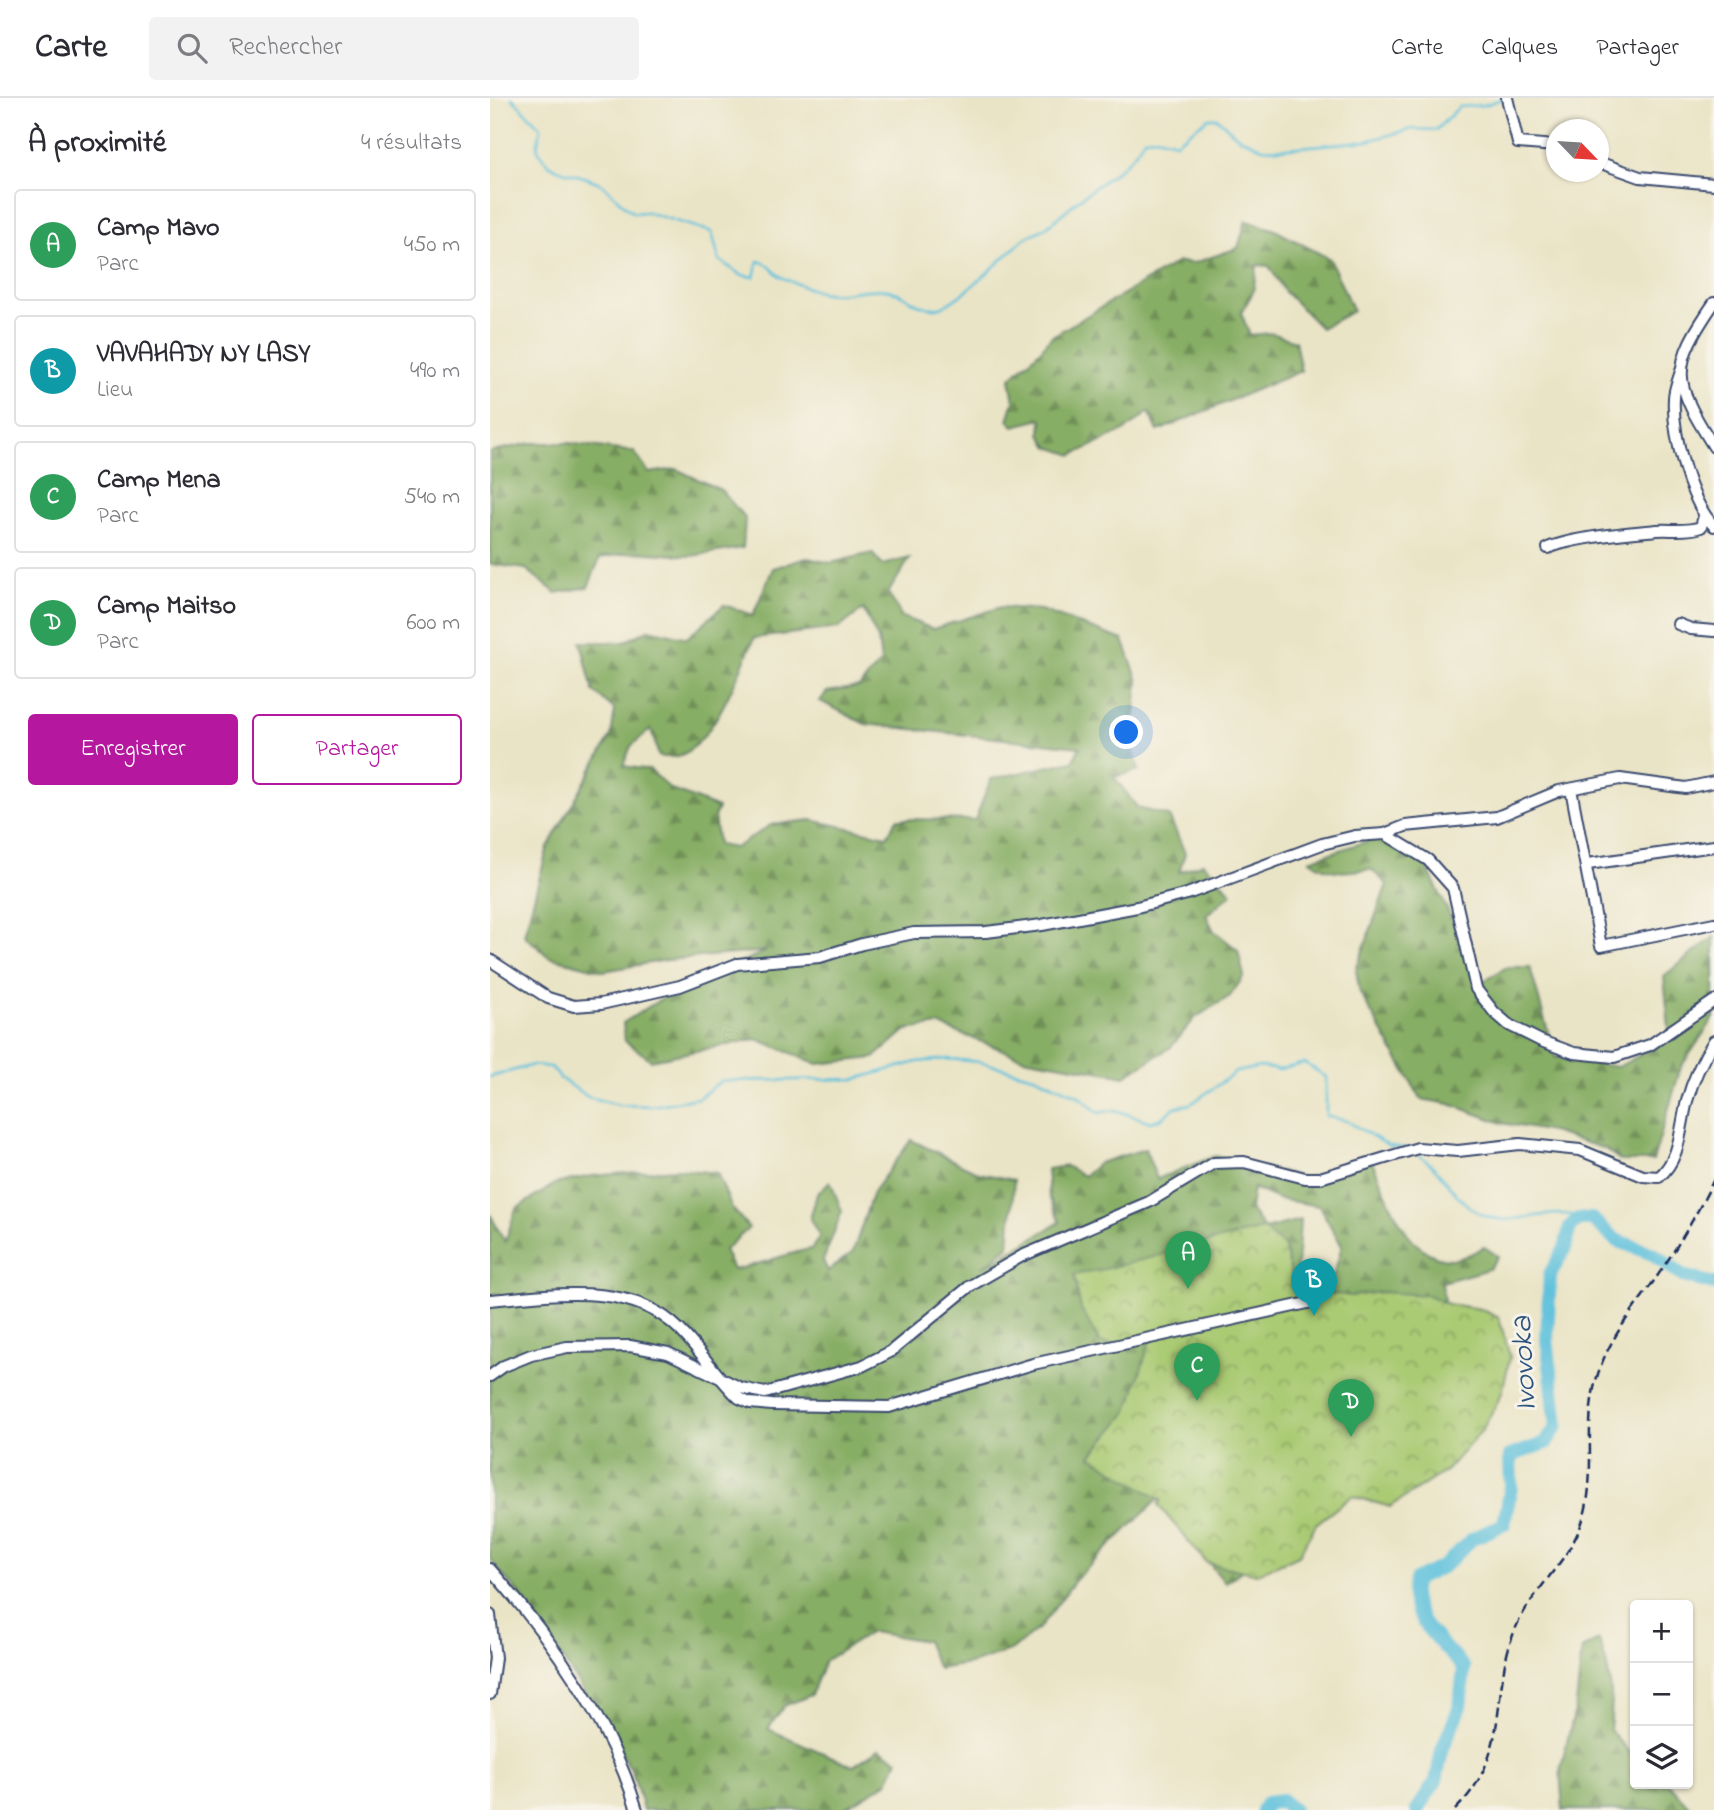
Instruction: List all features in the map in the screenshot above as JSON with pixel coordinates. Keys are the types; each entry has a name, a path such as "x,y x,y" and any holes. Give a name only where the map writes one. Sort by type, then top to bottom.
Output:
{"street":[{"path":"1508,102 1518,143 1546,145"},
{"path":"1609,166 1640,177 1714,184"},
{"path":"1714,303 1682,355 1674,397 1677,431 1690,484 1704,516 1714,526"},
{"path":"1681,371 1685,394 1714,447"},
{"path":"1548,548 1568,542 1658,530 1695,530 1701,527 1704,516"},
{"path":"1678,624 1691,629 1714,631"},
{"path":"490,960 548,998 574,1006 601,1004 681,986 737,964 820,957 862,944 914,933 1008,929 1137,907 1187,894 1322,844 1355,836 1385,834 1405,826 1497,817 1571,789 1620,779 1686,788 1714,782"},
{"path":"1571,789 1588,864 1601,946 1714,923"},
{"path":"1385,834 1428,860 1453,888 1476,989 1494,1012 1509,1025 1574,1054 1614,1056 1650,1045 1714,1001"},
{"path":"1588,864 1714,846"},
{"path":"490,1376 504,1366 531,1355 567,1347 630,1346 668,1353 741,1388 765,1393 862,1366 890,1352 970,1286 1022,1255 1149,1202 1214,1163 1227,1160 1305,1178 1320,1178 1349,1167 1418,1149 1458,1151 1520,1144 1570,1149 1599,1156 1643,1176 1659,1177 1673,1161 1696,1072 1714,1041"},
{"path":"490,1300 588,1293 631,1301 664,1316 739,1398 750,1403 889,1406 1045,1361 1312,1302"},
{"path":"490,1367 504,1366"},
{"path":"490,1569 534,1618 609,1738 627,1775 638,1810"},
{"path":"490,1615 495,1658 490,1693"}],"green space":[{"path":"1246,221 1273,229 1330,259 1353,311 1321,328 1285,292 1269,266 1257,265 1253,292 1241,313 1250,335 1272,333 1295,341 1301,371 1158,431 1149,412 1124,431 1073,455 1049,447 1041,434 1042,419 1014,426 1008,420 1014,401 1010,379 1051,337 1178,262 1194,263 1238,248"},
{"path":"531,443 568,443 634,452 649,473 676,469 721,490 745,518 743,548 691,556 635,552 600,558 588,587 556,593 526,569 490,564 490,452"},
{"path":"872,553 882,565 910,558 888,593 902,617 933,629 1001,607 1041,610 1123,640 1138,681 1132,746 1139,770 1114,777 1138,808 1169,816 1185,853 1179,872 1203,863 1232,893 1206,915 1214,931 1238,950 1244,976 1230,996 1195,1018 1171,1047 1125,1076 1023,1058 939,1025 906,1030 874,1058 818,1064 757,1039 651,1060 625,1041 623,1023 666,996 766,951 667,960 604,971 549,957 524,935 548,847 611,736 615,710 593,691 581,642 624,642 650,629 687,638 724,605 753,615 773,568 807,558 831,563","holes":["863,609 878,639 881,662 859,687 827,692 820,701 865,724 1080,747 1073,761 991,779 975,820 897,819 887,836 811,820 771,825 735,848 718,845 714,817 718,808 670,789 650,770 623,766 631,746 651,729 659,757 679,756 693,747 725,703 754,638 839,628"]},
{"path":"1379,837 1424,861 1482,982 1507,967 1530,967 1555,1057 1618,1067 1670,1039 1664,976 1714,937 1714,1018 1681,1067 1653,1161 1621,1161 1605,1149 1552,1132 1502,1123 1450,1104 1421,1099 1360,993 1356,970 1387,884 1371,869 1331,870 1310,860"},
{"path":"911,1140 979,1173 1014,1180 1009,1246 982,1268 1060,1222 1049,1197 1047,1169 1066,1166 1084,1176 1099,1163 1145,1149 1157,1179 1215,1156 1305,1178 1372,1162 1401,1224 1423,1250 1437,1257 1454,1259 1484,1247 1498,1256 1489,1269 1442,1282 1445,1315 1399,1456 1225,1583 1158,1499 1077,1578 1041,1626 1012,1650 974,1663 938,1669 926,1641 871,1632 825,1661 811,1695 784,1706 768,1729 853,1766 879,1749 898,1760 888,1782 842,1810 643,1810 632,1771 611,1736 535,1615 490,1559 490,1214 505,1242 516,1209 555,1184 591,1176 675,1169 717,1173 732,1208 749,1228 724,1250 733,1270 811,1249 820,1237 810,1219 817,1194 830,1181 842,1211 823,1261 828,1271 853,1252 873,1192","holes":["1253,1188 1278,1199 1319,1206 1342,1246 1333,1277 1305,1284 1297,1269 1300,1220 1264,1229 1250,1209"]},
{"path":"1264,1229 1284,1246 1292,1277 1307,1301 1312,1302 1327,1293 1352,1296 1381,1292 1428,1295 1448,1304 1481,1309 1499,1318 1510,1357 1502,1393 1483,1429 1447,1470 1390,1507 1352,1496 1316,1524 1299,1555 1257,1574 1207,1563 1158,1505 1161,1500 1091,1456 1128,1411 1151,1338 1116,1345 1099,1342 1081,1309 1074,1275"},
{"path":"1599,1640 1610,1684 1610,1730 1630,1753 1630,1789 1674,1789 1693,1810 1563,1810 1560,1771 1576,1705 1582,1649"}],"waterway":[{"path":"512,98 541,128 537,147 548,163 564,172 601,184 634,213 646,212 712,232 719,260 741,275 754,277 758,261 783,278 813,290 831,293 887,290 929,308 945,305 968,290 1026,238 1043,229 1117,170 1133,155 1144,138 1156,137 1176,142 1209,118 1217,118 1238,137 1263,148 1367,141 1412,129 1436,130 1459,107 1484,105 1505,98"},
{"path":"490,1077 533,1065 551,1067 560,1078 588,1097 619,1105 652,1106 698,1098 721,1081 856,1079 917,1062 948,1059 980,1062 1034,1076 1077,1095 1099,1113 1115,1110 1151,1122 1162,1118 1175,1107 1191,1104 1236,1072 1260,1067 1279,1070 1305,1063 1326,1077 1326,1116 1347,1121 1389,1146 1406,1148"},
{"path":"1415,1153 1425,1159 1464,1202 1483,1215 1507,1219 1559,1214 1585,1219"},
{"name":"Ivovoka","path":"1417,1810 1436,1781 1442,1750 1460,1706 1464,1668 1420,1616 1413,1592 1415,1580 1444,1566 1472,1539 1504,1524 1511,1487 1510,1456 1546,1443 1557,1426 1547,1339 1550,1274 1565,1248 1570,1227 1578,1219 1592,1219 1616,1240 1653,1254 1683,1276 1714,1284"},
{"name":"Ivovoka","path":"1262,1810 1267,1803 1282,1801 1293,1810"}],"railway":[{"path":"1455,1810 1474,1787 1486,1764 1498,1717 1504,1669 1520,1619 1564,1557 1584,1516 1588,1498 1593,1391 1602,1362 1620,1329 1684,1235 1714,1179"}],"place":[{"name":"Camp Mavo","path":"1188,1289"},
{"name":"VAVAHADY NY LASY","path":"1314,1316"},
{"name":"Camp Mena","path":"1197,1401"},
{"name":"Camp Maitso","path":"1351,1437"}]}
